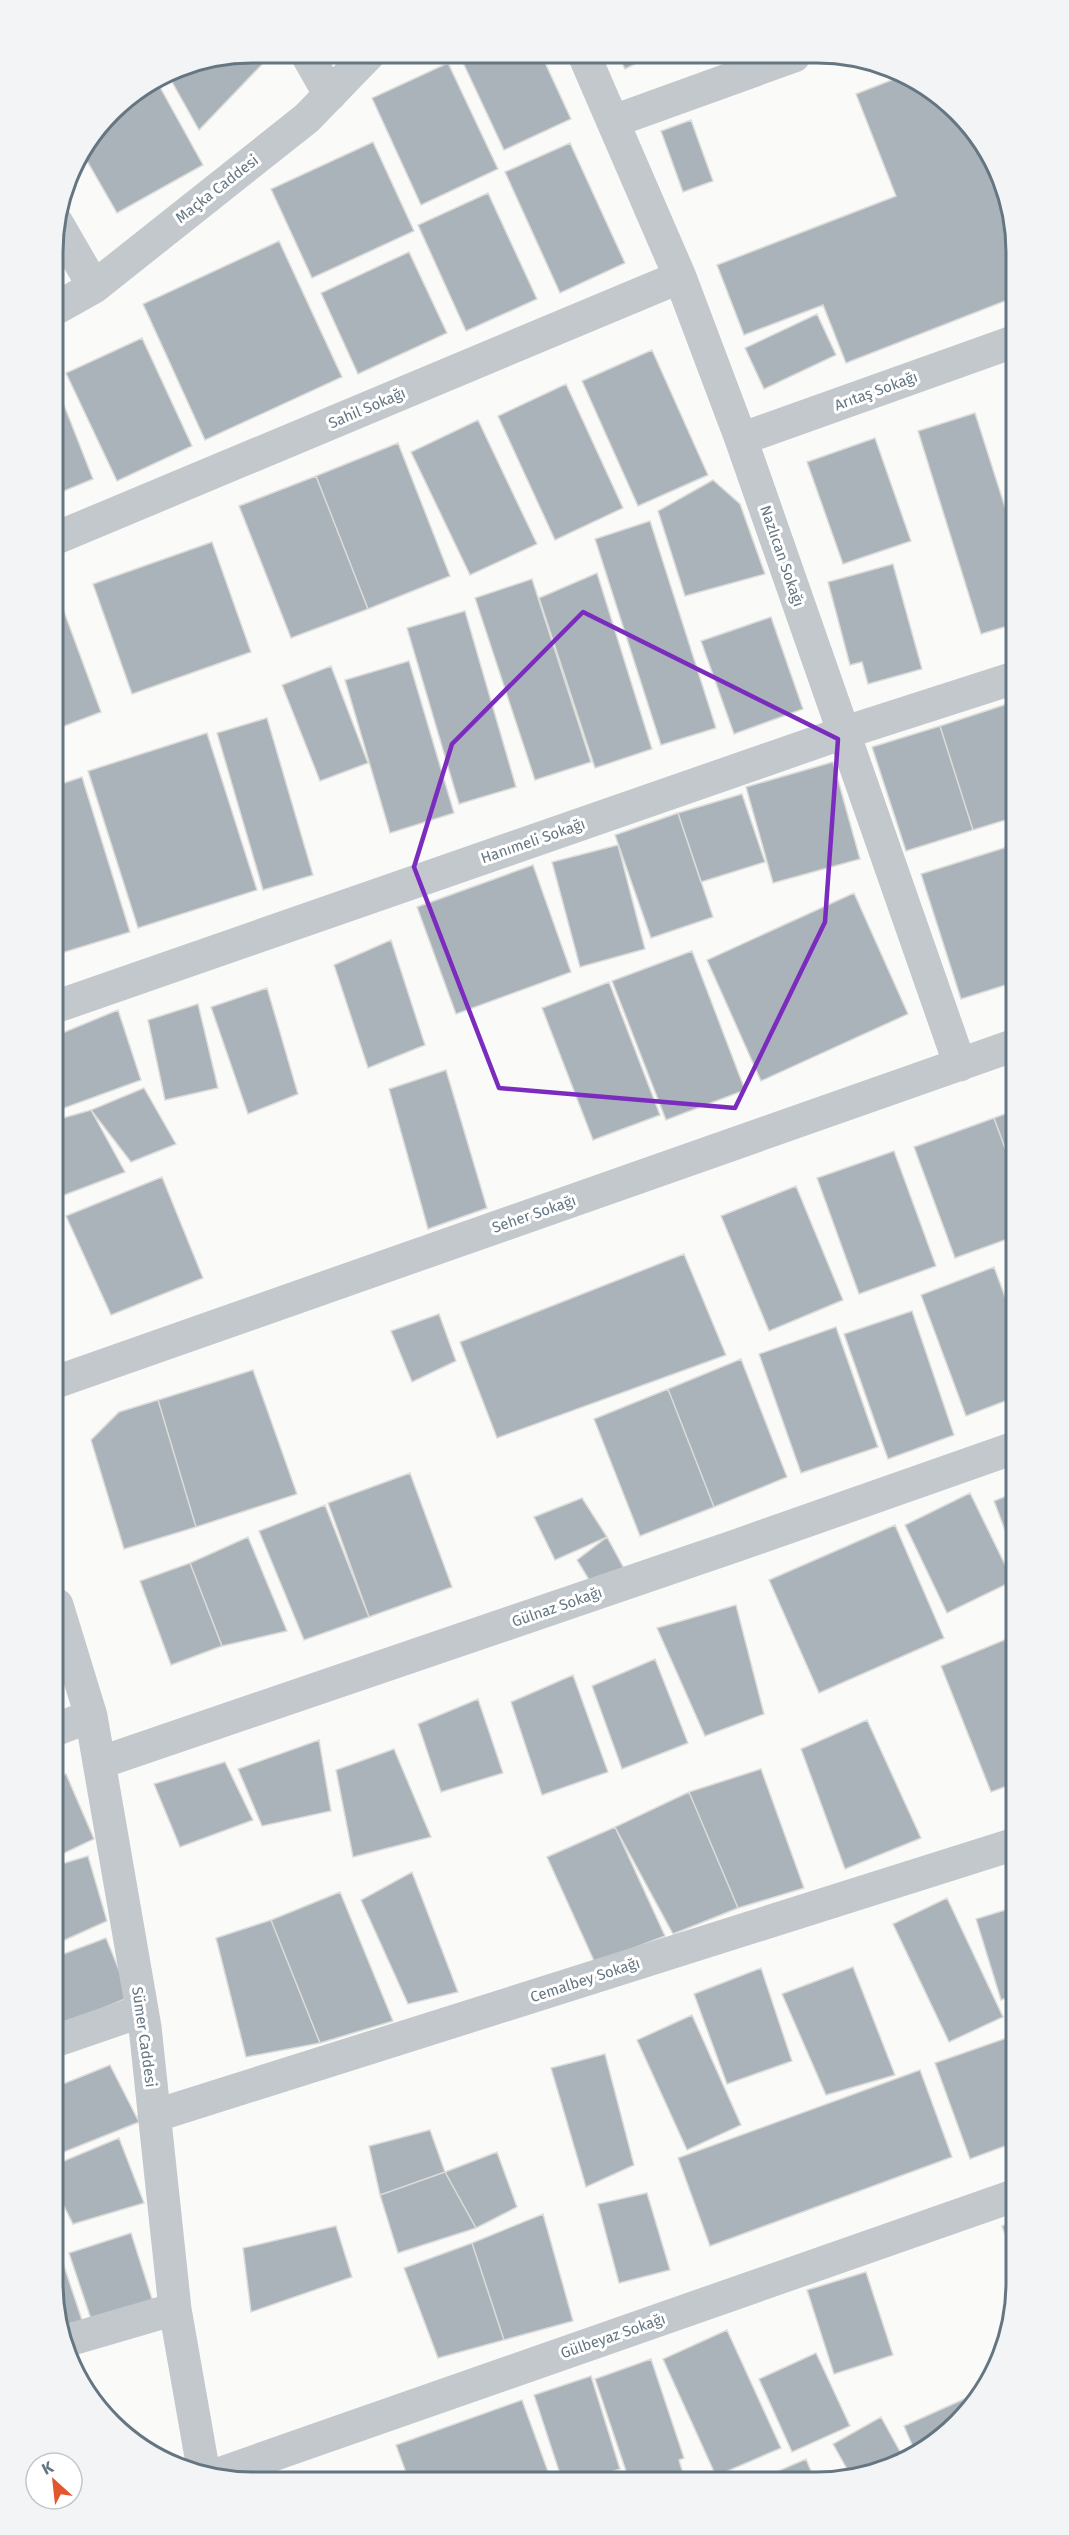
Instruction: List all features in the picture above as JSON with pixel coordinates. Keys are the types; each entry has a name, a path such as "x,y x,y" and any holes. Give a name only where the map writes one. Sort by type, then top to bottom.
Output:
{"street":[{"path":"312,63 330,95"},
{"name":"Maçka Caddesi","path":"63,304 94,287 307,118 360,63"},
{"name":"Nazlıcan Sokağı","path":"588,63 680,277 741,440 960,1065"},
{"path":"614,121 775,63"},
{"path":"64,235 94,287"},
{"name":"Sahil Sokağı","path":"63,535 680,277"},
{"name":"Arıtaş Sokağı","path":"741,440 1006,344"},
{"name":"Hanımeli Sokağı","path":"63,1004 843,733 1006,681"},
{"name":"Seher Sokağı","path":"63,1380 1006,1048"},
{"name":"Gülnaz Sokağı","path":"99,1763 738,1545 1006,1451"},
{"name":"Sümer Caddesi","path":"63,1625 91,1716 142,2011 175,2308 202,2465"},
{"path":"63,1727 91,1716"},
{"name":"Cemalbey Sokağı","path":"154,2116 1006,1847"},
{"path":"63,2038 142,2011"},
{"name":"Gülbeyaz Sokağı","path":"229,2470 1006,2198"},
{"path":"71,2339 175,2308"}],"highlighted area":[{"path":"583,612 838,739 825,922 735,1108 499,1088 414,867 452,744"}],"building":[{"path":"263,63 199,130 171,81 203,69"},
{"path":"448,63 498,169 421,205 372,98"},
{"path":"463,63 545,63 571,119 504,150"},
{"path":"622,63 637,63 625,69"},
{"path":"894,79 932,102 951,118 967,137 981,157 992,179 1000,203 1006,252 1006,301 846,363 823,305 744,335 717,265 896,196 856,94"},
{"path":"160,87 203,165 117,213 87,160 118,118"},
{"path":"691,120 713,181 683,192 661,131"},
{"path":"373,142 414,231 312,278 271,189"},
{"path":"570,143 625,263 560,293 505,172"},
{"path":"488,193 537,299 466,331 418,225"},
{"path":"279,241 342,377 205,440 143,304"},
{"path":"409,252 447,333 358,374 321,293"},
{"path":"817,314 836,355 764,389 745,348"},
{"path":"142,338 192,446 117,481 66,373"},
{"path":"652,350 708,475 638,506 582,381"},
{"path":"566,384 623,508 555,540 498,416"},
{"path":"63,402 93,479 63,491"},
{"path":"975,413 1006,510 1006,626 981,634 918,431"},
{"path":"478,420 537,544 470,575 411,452"},
{"path":"875,438 911,541 843,564 807,462"},
{"path":"398,443 450,576 368,609 316,476"},
{"path":"316,476 368,609 291,638 239,506"},
{"path":"713,480 740,504 765,574 685,596 658,511"},
{"path":"650,521 716,728 661,745 595,539"},
{"path":"212,542 251,652 132,694 93,584"},
{"path":"893,564 922,669 868,684 862,662 850,665 828,582"},
{"path":"597,573 652,749 595,768 539,598"},
{"path":"532,579 591,762 535,780 475,598"},
{"path":"63,609 101,712 63,727"},
{"path":"465,611 516,787 459,804 407,628"},
{"path":"771,617 803,709 734,734 701,641"},
{"path":"409,661 454,813 390,833 345,680"},
{"path":"331,666 368,763 320,781 282,685"},
{"path":"1006,704 1006,820 973,830 940,726"},
{"path":"267,718 313,875 263,890 217,733"},
{"path":"940,726 973,830 906,851 872,747"},
{"path":"207,733 257,890 138,928 88,771"},
{"path":"833,762 860,859 773,883 746,787"},
{"path":"82,777 130,932 63,953 63,783"},
{"path":"742,794 765,862 701,882 678,813"},
{"path":"678,813 713,917 651,938 615,835"},
{"path":"618,845 645,949 580,967 552,862"},
{"path":"1006,847 1006,985 961,999 921,874"},
{"path":"533,865 571,972 456,1014 417,907"},
{"path":"854,893 908,1014 761,1081 707,960"},
{"path":"391,940 425,1045 368,1068 334,965"},
{"path":"692,951 745,1090 666,1120 612,981"},
{"path":"609,982 660,1115 593,1140 542,1008"},
{"path":"267,988 298,1094 248,1114 211,1007"},
{"path":"198,1004 218,1088 165,1100 148,1020"},
{"path":"118,1010 141,1080 63,1108 63,1033"},
{"path":"446,1070 487,1208 428,1229 389,1089"},
{"path":"144,1088 176,1144 131,1162 91,1110"},
{"path":"91,1110 125,1172 63,1195 63,1118"},
{"path":"1006,1114 1006,1151 994,1118"},
{"path":"994,1118 1006,1151 1006,1240 955,1258 914,1147"},
{"path":"894,1151 936,1266 859,1294 817,1178"},
{"path":"162,1177 203,1278 111,1315 66,1216"},
{"path":"796,1186 843,1300 769,1331 721,1216"},
{"path":"684,1254 726,1355 497,1438 460,1342"},
{"path":"994,1267 1006,1299 1006,1401 966,1416 921,1295"},
{"path":"912,1311 954,1435 888,1459 844,1334"},
{"path":"439,1314 456,1361 412,1382 391,1331"},
{"path":"836,1327 878,1447 801,1473 759,1354"},
{"path":"741,1359 787,1477 714,1507 668,1389"},
{"path":"253,1370 297,1494 196,1527 158,1400"},
{"path":"668,1389 714,1507 640,1536 594,1419"},
{"path":"158,1400 196,1527 124,1549 91,1440 119,1412"},
{"path":"410,1473 452,1587 369,1617 328,1503"},
{"path":"970,1493 1006,1567 1006,1584 947,1613 905,1525"},
{"path":"1006,1496 1006,1533 994,1501"},
{"path":"582,1498 607,1537 555,1560 534,1517"},
{"path":"325,1505 369,1617 304,1640 259,1531"},
{"path":"895,1525 944,1638 819,1693 769,1580"},
{"path":"248,1537 287,1631 222,1646 190,1563"},
{"path":"607,1537 627,1574 591,1583 577,1560"},
{"path":"190,1563 222,1646 171,1665 140,1581"},
{"path":"736,1605 764,1714 705,1736 657,1628"},
{"path":"1006,1639 1006,1786 991,1792 941,1666"},
{"path":"655,1659 688,1743 622,1769 592,1686"},
{"path":"573,1675 608,1772 542,1795 511,1702"},
{"path":"478,1699 503,1773 441,1792 418,1724"},
{"path":"867,1720 921,1838 845,1869 801,1749"},
{"path":"319,1740 331,1811 262,1826 238,1769"},
{"path":"394,1749 431,1837 353,1857 336,1770"},
{"path":"225,1762 253,1820 180,1847 154,1784"},
{"path":"761,1769 804,1888 738,1908 689,1792"},
{"path":"66,1774 94,1839 63,1854 63,1775"},
{"path":"689,1792 738,1908 673,1934 615,1827"},
{"path":"615,1827 665,1936 595,1963 547,1857"},
{"path":"88,1856 107,1921 63,1941 63,1864"},
{"path":"412,1872 458,1992 408,2004 361,1900"},
{"path":"340,1892 393,2021 320,2043 271,1920"},
{"path":"947,1898 1003,2017 949,2042 893,1924"},
{"path":"1006,1910 1006,1998 1001,2000 976,1919"},
{"path":"271,1920 320,2043 246,2057 216,1938"},
{"path":"106,1938 130,1997 63,2025 63,1954"},
{"path":"853,1967 895,2075 826,2095 782,1994"},
{"path":"761,1968 792,2061 727,2084 694,1994"},
{"path":"692,2015 741,2125 687,2150 637,2040"},
{"path":"1006,2038 1006,2146 970,2159 935,2063"},
{"path":"605,2054 634,2165 586,2187 551,2068"},
{"path":"110,2065 139,2122 63,2152 63,2084"},
{"path":"920,2070 952,2157 710,2246 678,2158"},
{"path":"430,2130 445,2172 380,2195 369,2146"},
{"path":"119,2138 144,2203 73,2224 63,2204 63,2161"},
{"path":"497,2152 517,2207 476,2228 445,2172"},
{"path":"445,2172 476,2228 398,2253 380,2195"},
{"path":"647,2193 670,2270 619,2283 598,2204"},
{"path":"543,2214 573,2321 504,2340 472,2243"},
{"path":"1006,2225 1006,2237 1002,2226"},
{"path":"336,2226 352,2277 251,2312 243,2248"},
{"path":"131,2233 153,2302 92,2322 69,2253"},
{"path":"472,2243 504,2340 438,2358 404,2268"},
{"path":"63,2263 84,2326 69,2330"},
{"path":"866,2272 893,2355 834,2374 807,2290"},
{"path":"727,2330 781,2448 725,2472 714,2472 663,2359"},
{"path":"816,2353 850,2426 792,2452 759,2379"},
{"path":"651,2359 684,2458 679,2460 683,2472 626,2472 595,2379"},
{"path":"591,2376 620,2469 611,2472 559,2472 534,2395"},
{"path":"967,2398 951,2417 913,2446 904,2426"},
{"path":"522,2400 548,2472 406,2472 396,2445"},
{"path":"881,2417 901,2453 866,2466 847,2469 833,2444"},
{"path":"806,2459 811,2472 776,2472"}]}
